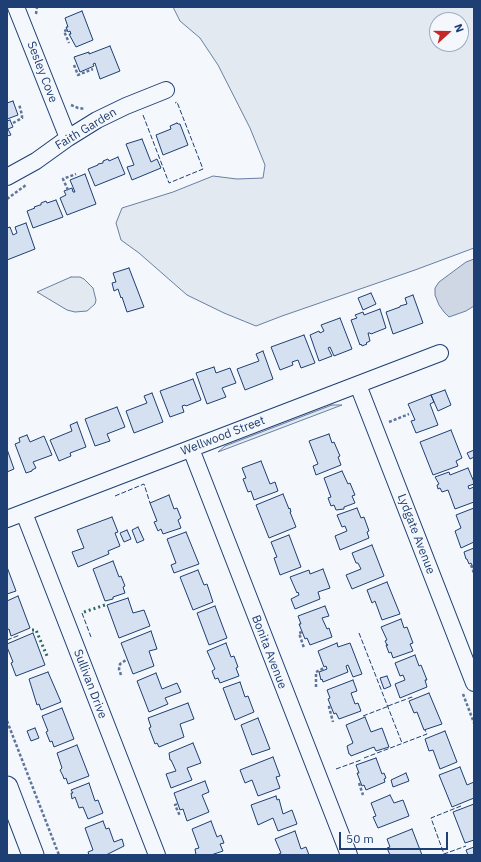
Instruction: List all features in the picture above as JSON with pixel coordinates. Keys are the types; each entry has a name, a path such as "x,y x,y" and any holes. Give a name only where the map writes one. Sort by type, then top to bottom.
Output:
{"main road":[{"path":"7,787 33,855"}],"street":[{"name":"Sesley Cove","path":"16,7 68,138"},
{"name":"Faith Garden","path":"8,177 36,161 68,138 116,110 166,90"},
{"name":"Wellwood Street","path":"7,519 440,353"},
{"name":"Lydgate Avenue","path":"358,385 467,685"},
{"name":"Bonita Avenue","path":"191,449 349,855"},
{"name":"Sullivan Drive","path":"24,513 157,855"}],"path":[{"path":"37,7 37,20"},
{"path":"67,30 64,31 69,43"},
{"path":"74,65 78,75 93,69"},
{"path":"13,123 22,118 19,104"},
{"path":"70,104 77,110 92,107"},
{"path":"68,190 64,179 76,174"},
{"path":"7,199 28,184"},
{"path":"389,422 409,414"},
{"path":"386,415 392,429"},
{"path":"470,565 474,573"},
{"path":"302,632 299,633 304,648"},
{"path":"121,675 119,669 120,664 126,660"},
{"path":"316,687 316,672 324,668"},
{"path":"467,685 474,723"},
{"path":"330,706 333,722"},
{"path":"7,720 59,855"},
{"path":"359,783 363,795"},
{"path":"176,804 180,816"}],"shaded area":[{"path":"173,7 474,7 474,248 256,326 224,313 187,295 139,253 121,240 116,223 122,208 173,192 213,176 237,179 263,178 265,165 250,128 218,65 200,38 180,21"},
{"path":"474,259 474,306 466,311 449,317 439,305 435,295 435,288 439,282 466,262"},
{"path":"71,277 80,277 84,279 93,288 96,300 95,304 87,311 75,312 67,310 37,292"},
{"path":"332,405 342,405 218,452 225,446"}],"building":[{"path":"82,11 93,40 76,47 69,34 71,34 70,31 68,32 66,27 68,27 65,18"},
{"path":"110,46 120,71 100,79 95,63 93,64 94,66 80,72 74,57 89,52 89,54"},
{"path":"13,101 18,115 7,119 7,103"},
{"path":"10,120 13,127 8,129 11,135 7,136 7,121"},
{"path":"177,123 180,124 188,145 163,155 156,135 171,129 170,126"},
{"path":"142,139 151,162 157,159 161,168 132,180 127,167 134,165 126,144"},
{"path":"118,157 125,174 95,186 88,169 103,163 103,161 108,159 109,161"},
{"path":"85,174 96,204 67,215 60,198 66,195 64,191 72,188 73,192 75,192 70,180"},
{"path":"56,200 63,217 33,228 27,211 41,205 41,203 46,201 47,203"},
{"path":"26,223 35,249 7,260 7,228 10,227 13,235 17,233 15,227"},
{"path":"129,268 144,307 127,312 118,289 114,291 112,283 116,282 113,273"},
{"path":"371,293 376,304 363,310 358,298"},
{"path":"413,295 423,323 393,334 386,312 407,304 405,298"},
{"path":"380,309 386,328 371,334 368,333 370,341 362,346 361,344 360,345 351,320 357,318 355,315 363,312 364,315"},
{"path":"340,318 352,349 334,356 330,347 328,348 332,356 319,361 310,335 319,331 320,333 324,331 321,325"},
{"path":"304,335 315,363 301,368 298,360 292,362 293,365 280,370 271,347"},
{"path":"263,351 273,379 245,390 237,369 259,361 256,354"},
{"path":"214,367 216,373 230,368 236,383 222,388 226,397 207,404 196,373"},
{"path":"193,379 201,400 186,406 182,406 184,412 170,417 160,391"},
{"path":"445,390 451,405 438,411 431,395"},
{"path":"152,393 163,422 134,433 126,411 147,403 144,396"},
{"path":"431,395 434,402 430,404 438,425 416,433 411,421 415,420 408,404"},
{"path":"117,407 125,427 107,434 110,441 95,446 85,419"},
{"path":"77,422 86,447 70,453 71,456 59,461 50,440 72,431 70,425"},
{"path":"451,430 462,458 456,461 458,466 433,475 420,442"},
{"path":"329,434 332,443 334,442 340,456 338,457 341,465 316,475 313,466 318,464 309,441"},
{"path":"27,435 30,442 44,436 52,455 33,462 36,468 26,473 15,444 20,442 19,438"},
{"path":"474,450 474,457 470,459 467,453"},
{"path":"8,452 14,469 7,472 7,453"},
{"path":"261,461 270,484 275,482 278,491 254,500 251,491 248,492 243,479 246,478 242,468"},
{"path":"468,468 474,482 474,484 468,486 469,489 474,487 474,502 455,509 448,490 442,492 440,488 438,489 437,485 439,484 435,477 449,472 450,475"},
{"path":"342,471 348,484 350,483 355,495 352,496 355,503 344,507 344,509 336,510 334,505 331,506 328,498 331,497 324,478"},
{"path":"283,494 289,509 290,508 290,512 296,527 269,538 256,505"},
{"path":"169,495 174,509 177,508 181,518 178,520 181,528 163,534 161,529 158,531 154,522 157,521 150,503"},
{"path":"357,508 361,518 364,517 369,531 367,532 369,538 340,550 335,536 347,531 345,526 342,527 337,515"},
{"path":"474,508 474,542 461,548 455,531 461,528 456,515"},
{"path":"112,517 118,532 115,533 120,546 108,551 109,554 78,567 72,552 84,548 77,530"},
{"path":"138,527 144,540 137,543 132,530"},
{"path":"127,530 131,539 124,542 120,533"},
{"path":"186,532 199,564 174,573 171,565 176,563 167,539"},
{"path":"289,535 301,567 280,575 274,558 277,557 271,542"},
{"path":"372,545 384,576 352,589 346,575 361,569 358,563 356,563 352,553"},
{"path":"474,548 474,570 471,563 469,564 466,559 464,552"},
{"path":"113,561 119,577 121,576 125,586 123,587 125,593 105,601 93,569"},
{"path":"7,567 16,591 7,594"},
{"path":"323,569 330,588 318,592 320,599 295,609 291,599 299,595 290,577 309,570 310,574"},
{"path":"198,570 204,585 207,584 213,602 193,610 180,577"},
{"path":"387,582 400,614 382,620 375,601 372,603 367,590"},
{"path":"18,596 30,628 11,636 9,629 7,630 7,601"},
{"path":"128,598 133,613 144,610 150,626 119,638 107,605"},
{"path":"215,606 227,638 209,645 197,613"},
{"path":"325,606 329,616 322,618 327,629 329,628 332,637 310,645 307,638 305,639 299,624 301,624 298,616"},
{"path":"401,619 404,628 407,627 413,643 410,644 413,651 393,658 391,652 389,653 385,641 387,640 381,627"},
{"path":"151,631 157,649 149,651 154,666 133,674 121,643"},
{"path":"33,633 45,665 16,676 11,663 13,662 7,644"},
{"path":"226,643 231,657 234,656 238,667 236,668 239,676 220,683 218,678 215,679 212,671 215,669 207,651"},
{"path":"337,643 338,647 350,643 362,674 353,677 348,665 346,666 348,672 323,682 319,672 327,669 326,666 324,667 318,651"},
{"path":"415,655 427,680 425,680 427,687 400,698 395,684 405,680 403,675 400,676 395,663"},
{"path":"48,672 61,702 41,710 39,704 37,705 29,679"},
{"path":"156,673 162,689 177,683 181,692 165,698 168,704 149,712 137,681"},
{"path":"387,676 391,686 384,689 380,678"},
{"path":"353,680 357,691 351,693 355,704 358,703 361,711 339,719 336,713 334,714 328,699 330,698 327,690"},
{"path":"240,682 245,697 248,696 254,712 235,720 223,688"},
{"path":"429,693 442,724 424,730 417,712 414,713 409,701"},
{"path":"188,703 194,719 180,724 184,737 159,747 157,743 155,744 149,728 151,727 148,718"},
{"path":"62,708 74,739 54,747 46,732 48,731 42,716"},
{"path":"365,717 371,732 382,728 389,747 376,751 374,747 351,756 347,746 353,743 346,725"},
{"path":"258,718 270,749 252,755 241,725"},
{"path":"35,728 39,738 31,741 27,731"},
{"path":"445,731 457,762 440,769 433,750 429,751 425,739"},
{"path":"193,743 201,763 187,768 192,780 171,788 166,774 176,771 170,760 169,753"},
{"path":"77,745 89,776 68,784 66,778 64,779 60,770 62,768 57,753"},
{"path":"273,757 280,776 276,777 280,788 258,796 252,780 245,783 240,770"},
{"path":"376,758 382,774 384,773 386,778 384,779 385,782 366,790 364,785 362,786 357,773 359,773 356,765"},
{"path":"460,767 467,785 474,782 474,798 452,807 439,775"},
{"path":"406,773 409,781 393,787 391,780"},
{"path":"205,781 209,792 202,795 209,812 187,821 183,809 180,810 174,793"},
{"path":"89,783 95,801 98,800 103,813 88,819 83,807 79,808 75,797 72,799 71,793 73,793 71,790"},
{"path":"390,795 394,803 403,800 409,816 378,828 373,817 376,816 371,803"},
{"path":"276,796 277,800 279,799 283,814 292,810 297,824 278,831 273,818 258,825 251,805"},
{"path":"474,804 474,840 465,843 453,812"},
{"path":"103,821 106,829 109,828 114,842 122,839 124,846 106,855 89,855 88,852 93,850 85,828"},
{"path":"211,821 217,837 221,835 224,843 220,844 223,851 211,855 196,855 195,849 199,848 192,829"},
{"path":"412,829 422,855 390,855 387,848 390,847 387,839"},
{"path":"295,831 301,849 306,847 309,855 277,855 281,853 275,839"},
{"path":"474,847 474,855 468,855 466,850"}],"hedge":[{"path":"84,612 105,605"},
{"path":"32,630 36,630 47,656"}],"fence":[{"path":"143,115 169,183 203,169 177,102 175,103"},
{"path":"115,496 144,484 150,503"},
{"path":"82,613 91,637"},
{"path":"359,633 402,743"},
{"path":"7,640 20,635"},
{"path":"388,706 412,697 413,699"},
{"path":"363,716 389,706"},
{"path":"364,758 427,734 425,730"},
{"path":"336,769 361,760"},
{"path":"461,806 431,818 444,854 466,846"}]}
